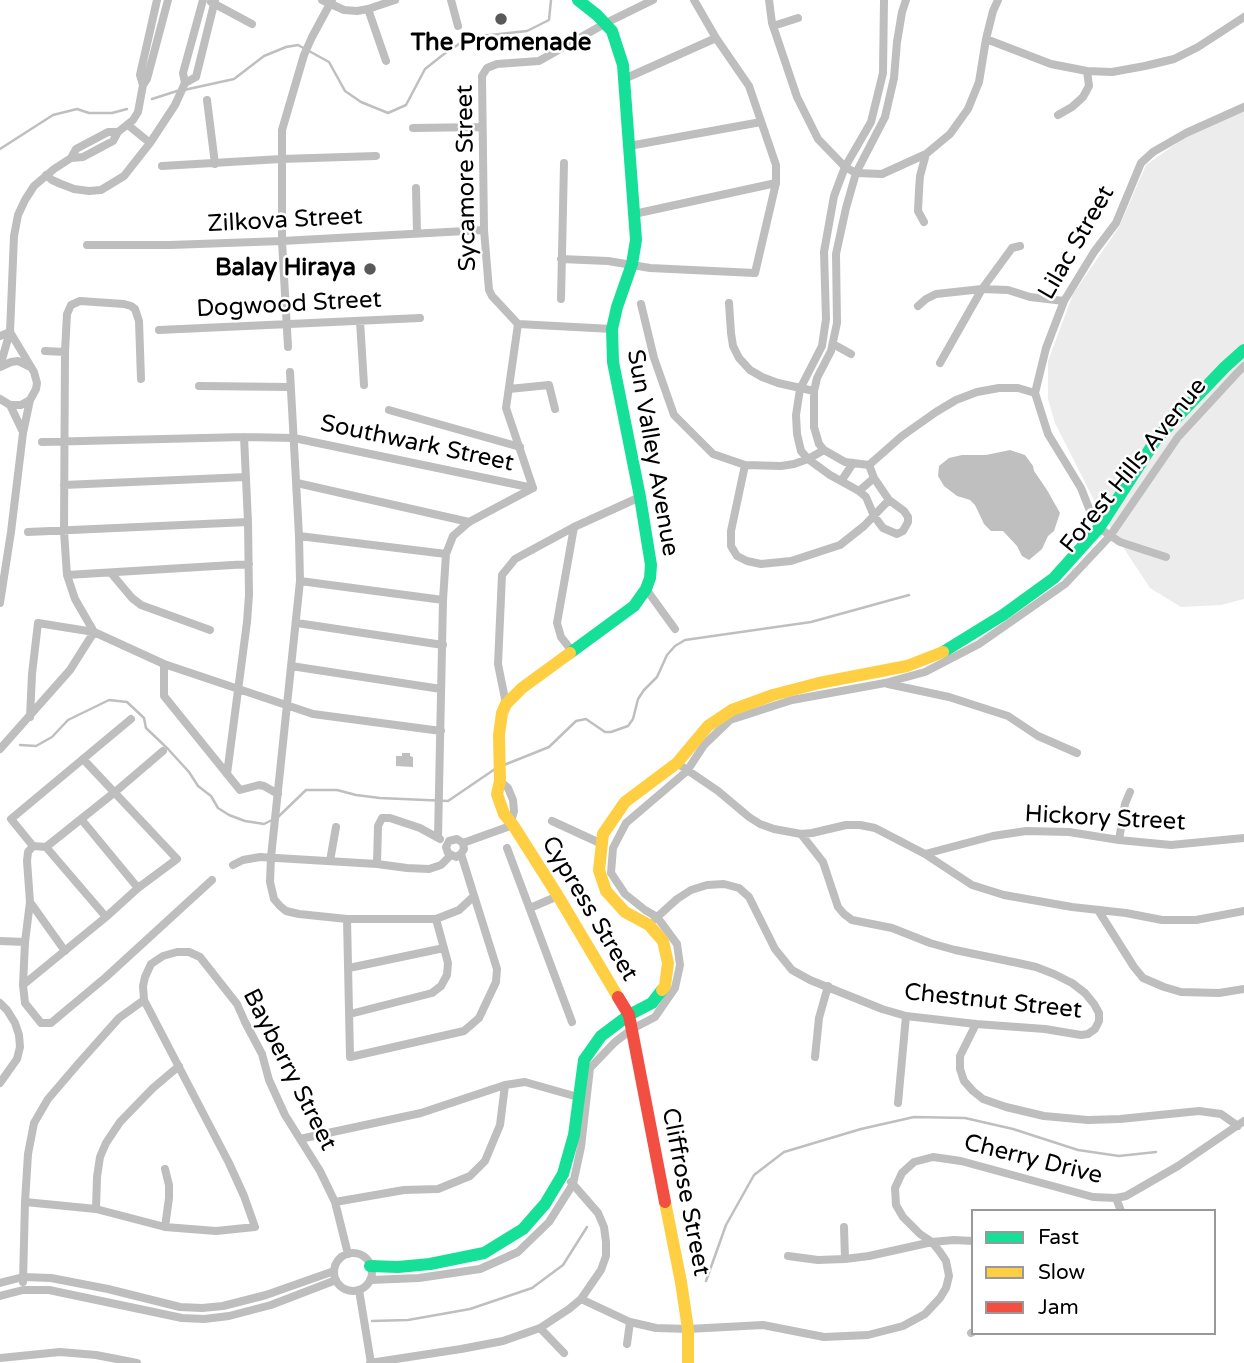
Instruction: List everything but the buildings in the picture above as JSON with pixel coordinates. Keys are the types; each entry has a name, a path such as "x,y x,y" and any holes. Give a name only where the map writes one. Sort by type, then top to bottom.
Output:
{"street":[{"path":"0,367 10,332 14,236 25,200 46,174 71,158 83,157 113,141 138,112 143,85 140,75 157,0"},
{"path":"143,85 148,79 168,0"},
{"path":"288,347 282,241 282,130 304,55 327,1 344,10 368,9 395,0"},
{"path":"452,0 458,26"},
{"name":"Sun Valley Avenue","path":"506,704 523,688 634,606 650,578 651,565 640,497 612,354 612,329 632,264 636,240 624,79 620,52 612,31 578,0"},
{"name":"Sycamore Street","path":"518,324 492,296 489,289 484,230 482,76 487,68 497,64 539,61 653,0"},
{"path":"561,259 608,261 650,268 755,273 776,183 776,165 749,86 694,0"},
{"path":"769,0 773,26 797,97 818,139 845,167 856,173 882,174 926,155 950,134 968,109 979,82 986,38 998,0"},
{"path":"869,465 874,478 889,500 904,511 908,522 906,528 897,534 883,528 874,516 869,502 859,491 808,459 801,450 796,415 800,388 822,346 826,318 824,252 834,196 845,167 871,122 877,102 883,73 884,0"},
{"path":"906,0 885,117 856,173 836,254 837,323 831,351 817,378 814,391 814,427 819,444 834,457 869,465 902,436 956,400 999,388 1018,388 1035,393 1048,434 1081,488 1092,516 1104,532 1120,542 1166,557"},
{"path":"210,1 252,24"},
{"path":"184,85 183,73 210,1"},
{"path":"46,174 52,180 74,189 89,191 101,190 124,176 150,143 184,85 196,76 210,1"},
{"path":"368,9 386,61"},
{"path":"773,26 798,18"},
{"path":"986,38 1051,64 1087,71 1112,72 1174,59 1244,18"},
{"path":"624,79 716,38"},
{"path":"1058,115 1083,97 1089,86 1087,71"},
{"path":"207,100 215,164"},
{"name":"Lilac Street","path":"1035,393 1046,348 1063,302 1116,223 1140,163 1153,152 1186,133 1244,107"},
{"path":"629,146 761,121"},
{"path":"128,125 150,143"},
{"path":"413,128 482,127"},
{"path":"71,158 76,149 108,132 118,132"},
{"path":"89,142 94,151"},
{"path":"924,222 918,211 920,176 926,155"},
{"path":"162,166 376,156"},
{"path":"561,299 564,163"},
{"path":"634,214 776,183"},
{"path":"416,188 418,233"},
{"name":"Zilkova Street","path":"87,245 282,241 484,230"},
{"path":"940,363 982,289 1012,248 1020,246"},
{"path":"918,306 936,294 982,289 1008,290 1030,297 1063,302"},
{"path":"94,632 75,599 67,575 64,531 65,352 67,314 71,305 80,302 131,306 135,309 139,321 141,379"},
{"path":"729,303 733,346 750,370 762,377 814,391"},
{"path":"641,304 653,358 674,415 713,454 745,465 781,467 808,459 824,450"},
{"name":"Dogwood Street","path":"159,330 420,318"},
{"path":"360,321 364,385"},
{"path":"438,837 446,554 453,536 469,522 533,488 506,408 518,324 612,329"},
{"path":"0,336 10,332"},
{"path":"0,399 10,405 21,405 34,395 37,383 34,372 10,332"},
{"path":"833,344 851,354"},
{"name":"Forest Hills Avenue","path":"370,1280 419,1278 480,1269 518,1252 549,1222 573,1184 582,1147 590,1068 615,1042 655,1017 675,988 680,965 677,944 625,894 611,873 613,848 626,823 682,767 708,726 732,709 773,695 820,683 883,678 944,652 1003,614 1054,578 1104,532 1118,500 1157,438 1238,370 1244,350"},
{"path":"45,351 65,352"},
{"path":"0,367 18,361 30,367"},
{"path":"289,372 297,483 300,582 288,707 275,803 270,882 274,899 286,911 299,914 347,919 436,919 459,910 473,897"},
{"path":"509,388 549,385 555,410"},
{"path":"199,386 290,387"},
{"path":"0,603 23,433 30,400"},
{"path":"10,405 23,433"},
{"path":"389,410 520,447"},
{"path":"227,774 247,622 249,564 243,437"},
{"name":"Southwark Street","path":"42,442 294,438 533,488"},
{"path":"842,480 853,463"},
{"path":"745,465 731,531 731,545 737,556 747,561 761,564 791,561 840,545 853,536 889,500"},
{"path":"64,485 246,477"},
{"path":"859,491 874,478"},
{"path":"297,483 469,522"},
{"path":"512,824 504,814 497,789 500,723 506,704 498,664 502,575 515,559 574,527 640,497"},
{"path":"28,533 248,522"},
{"path":"572,651 561,637 557,623 574,527"},
{"path":"299,536 446,554"},
{"path":"67,575 249,564"},
{"path":"111,573 141,605 210,630"},
{"path":"300,582 443,600"},
{"path":"646,589 675,629"},
{"path":"297,622 443,645"},
{"path":"30,717 38,623 94,632 164,664 313,714 441,731"},
{"path":"0,749 70,670 94,632"},
{"path":"164,664 164,696 240,790 259,785 278,794"},
{"path":"291,666 441,689"},
{"path":"883,678 1008,716 1038,736 1077,753"},
{"path":"131,719 11,819 33,846 46,847 163,751"},
{"path":"23,985 138,888 177,859 83,759"},
{"path":"682,767 718,791 749,817 774,829 801,834 846,825 875,828 925,854 972,885 1004,895 1162,920 1196,920 1244,911"},
{"name":"Forest Hills Avenue","path":"370,1266 398,1268 484,1252 523,1229 545,1204 563,1174 575,1135 584,1060 601,1036 629,1015 652,1003 664,986 668,963 663,941 653,921 625,912 606,891 599,870 603,834 625,802 660,777 682,767"},
{"path":"499,777 511,795 514,811 512,824"},
{"path":"1119,840 1125,804 1130,792"},
{"path":"377,864 379,826 382,818 420,828 447,844"},
{"path":"81,819 138,888"},
{"path":"552,821 602,844"},
{"path":"463,843 512,824"},
{"name":"Cypress Street","path":"512,824 629,1015 632,1029"},
{"path":"330,861 336,827"},
{"name":"Hickory Street","path":"925,854 993,836 1026,831 1069,832 1171,845 1244,838"},
{"name":"Chestnut Street","path":"653,921 691,890 724,884 739,888 749,898 775,949 792,970 882,1009 906,1016 1081,1035 1095,1029 1099,1021 1094,1004 1085,993 1055,974 1036,967 955,950 917,939 892,928 852,920 838,907 823,862 801,834"},
{"path":"453,839 463,843 464,849 456,857 450,856 446,850 447,844 453,839"},
{"path":"33,846 28,852 27,861 30,902 23,985 25,1003 41,1023 51,1023 106,977 212,880"},
{"path":"46,847 106,917"},
{"path":"507,848 572,1021"},
{"path":"347,919 350,1057 456,1034 472,1026 479,1018 496,982 497,969 461,854"},
{"path":"233,865 250,858 271,857 429,869 441,865 450,856"},
{"path":"530,908 558,896"},
{"path":"30,902 65,951"},
{"path":"1098,910 1143,978 1181,992 1219,993 1244,989"},
{"path":"350,1014 432,993 441,986 449,964 436,919"},
{"path":"0,941 25,942"},
{"path":"349,968 444,947"},
{"name":"Bayberry Street","path":"144,1000 143,986 152,964 163,956 177,952 189,952 200,957 237,1004 262,1054 269,1080 285,1115 320,1171 335,1202 348,1254"},
{"path":"815,1057 819,1018 828,986"},
{"path":"23,1290 25,1202 27,1154 34,1124 48,1099 119,1018 144,1000 229,1163 255,1227 216,1231 165,1227 96,1209 25,1202"},
{"path":"0,1003 15,1023 20,1047 17,1059 0,1083"},
{"path":"898,1103 906,1016"},
{"path":"976,1024 960,1056 960,1069 964,1081 983,1099 1044,1116 1120,1119 1199,1111 1221,1114 1241,1124"},
{"name":"Cliffrose Street","path":"632,1029 676,1249 688,1329 688,1363"},
{"path":"96,1209 100,1157 106,1143 120,1122 153,1087 179,1066"},
{"path":"300,1139 421,1113 505,1085 525,1082 578,1097"},
{"path":"335,1202 404,1190 438,1189 470,1176 485,1161 500,1125 505,1085"},
{"name":"Cherry Drive","path":"581,1299 629,1322 656,1328 763,1325 824,1337 868,1335 903,1326 925,1314 940,1298 949,1276 946,1261 932,1242 903,1217 896,1205 895,1188 902,1173 914,1162 933,1157 961,1161 1093,1197 1116,1198 1126,1196 1178,1166 1241,1124"},
{"path":"165,1169 169,1198 165,1227"},
{"path":"359,1290 370,1363 485,1345 540,1328 581,1299 601,1270 606,1256 604,1227 598,1213 563,1174"},
{"path":"1116,1198 1120,1209"},
{"path":"844,1227 845,1259"},
{"path":"788,1256 818,1260 845,1259 932,1242 971,1241"},
{"path":"348,1254 359,1255 368,1261 370,1266 370,1280 359,1290 343,1289 335,1280 334,1271 338,1260 348,1254"},
{"path":"0,1283 23,1277 36,1277 108,1289 180,1307 202,1308 266,1296 334,1271"},
{"path":"0,1296 23,1290 49,1290 182,1318 204,1319 229,1316 271,1305 335,1280"},
{"path":"627,1345 629,1322"},
{"path":"540,1328 564,1353"},
{"path":"59,1363 60,1352"},
{"path":"0,1358 28,1359 60,1352 96,1355 137,1363"}],"shaded area":[{"path":"1244,111 1244,599 1221,605 1181,607 1150,588 1100,512 1055,423 1048,399 1048,361 1073,294 1119,227 1146,165 1187,136"},
{"path":"1010,450 1025,455 1060,513 1054,531 1048,536 1042,549 1029,560 1022,556 1003,531 991,531 984,524 975,505 944,486 938,476 939,466 949,458"},
{"path":"402,753 410,753 413,767 396,766 396,756 402,756"}],"waterway":[{"path":"184,90 234,79 264,56 298,45 329,62 345,91 361,102 388,113 406,105 425,69 444,54 462,42 481,36 527,31 549,20 551,0"},
{"path":"152,99 177,91"},
{"path":"0,149 53,115 77,109 89,113 112,113 127,109"},
{"path":"504,765 549,747 576,721 586,719 605,732 628,726 633,719 638,699 657,677 667,655 685,640 811,622 909,595"},
{"path":"20,745 36,746 52,737 68,720 109,700 127,702 144,718 146,728 189,772 198,786 211,796 218,808 245,821 264,824 272,820"},
{"path":"278,817 306,790 337,790 380,798 448,801 495,769"},
{"path":"706,1281 726,1225 754,1175 784,1152 861,1129 914,1117 965,1118 1013,1129 1078,1150 1119,1156 1156,1152"},
{"path":"372,1321 408,1320 470,1309 532,1288 563,1265 587,1227"}],"traffic: fast":[{"path":"570,653 634,606 646,589 651,565 613,362 612,329 632,264 636,240 623,65 612,31 578,0"},
{"path":"943,652 1003,615 1054,578 1099,528 1157,438 1244,350"},
{"path":"370,1266 430,1264 484,1253 523,1229 545,1204 563,1174 574,1135 584,1060 601,1036 629,1015 652,1003 662,990"}],"traffic: slow":[{"path":"662,990 668,963 663,941 649,925 625,912 606,891 599,870 603,834 625,802 677,763 708,726 732,710 773,695 819,683 907,666 943,652"},
{"path":"570,653 522,688 506,704 499,735 500,781 497,794 504,814 558,896 618,997"},
{"path":"665,1202 688,1329 688,1363"}],"traffic: jam":[{"path":"618,997 629,1015 665,1202"}],"place":[{"name":"The Promenade","path":"501,19"},
{"name":"Balay Hiraya","path":"370,269"}]}
